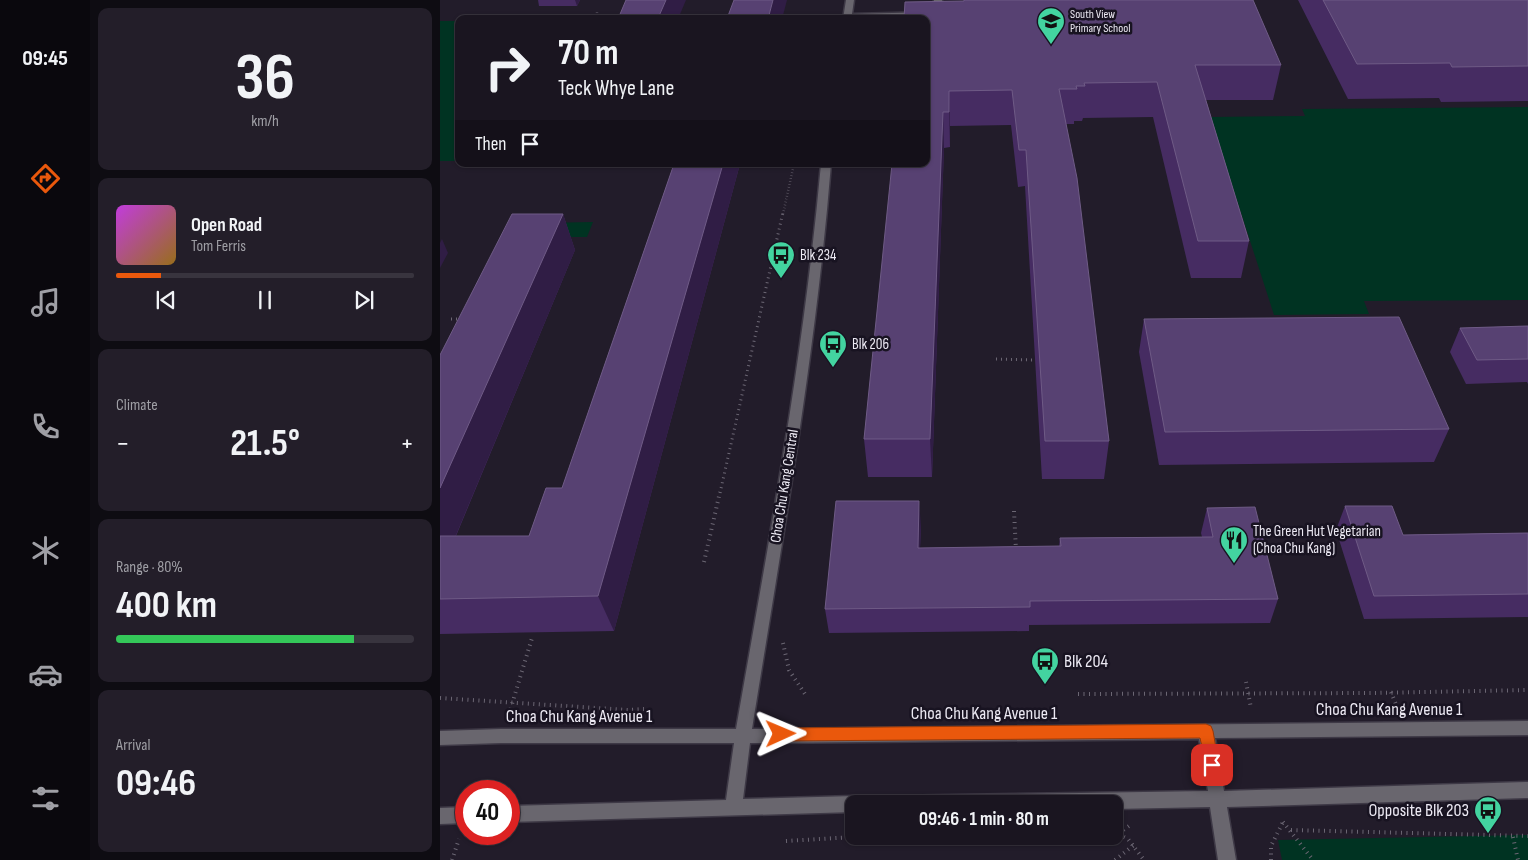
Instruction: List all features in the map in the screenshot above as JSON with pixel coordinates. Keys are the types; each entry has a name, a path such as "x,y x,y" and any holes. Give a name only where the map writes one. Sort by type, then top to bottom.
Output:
{"street":[{"path":"847,15 850,0"},
{"path":"930,15 934,14 937,10 938,0"},
{"name":"Choa Chu Kang Central","path":"734,806 743,735 786,475 819,248 826,167"},
{"name":"Choa Chu Kang Avenue 1","path":"440,738 1528,728"},
{"path":"1206,731 1227,860"},
{"path":"1123,800 1528,790"},
{"path":"520,814 845,804"},
{"path":"440,816 455,815"}],"path":[{"path":"704,562 793,167"},
{"path":"451,319 469,318"},
{"path":"996,359 1033,360"},
{"path":"1014,511 1017,556"},
{"path":"517,687 532,638"},
{"path":"1078,694 1374,693 1528,690"},
{"path":"440,698 628,710 644,708"},
{"path":"1271,860 1270,846 1283,822"},
{"path":"1313,860 1291,830 1528,836"},
{"path":"1123,837 1134,845 1141,859"},
{"path":"1513,837 1518,860"},
{"path":"786,841 845,838"},
{"path":"1115,860 1134,845"}],"green space":[{"path":"440,21 455,21 455,161 440,161"},
{"path":"1528,107 1528,300 1364,301 1369,314 1274,315 1210,117 1305,116 1302,109"},
{"path":"593,222 587,237 533,237 539,223"},
{"path":"1528,835 1528,860 1282,860 1278,840"}],"building":[{"path":"626,0 666,0 659,15 620,15"},
{"path":"734,0 773,0 769,15 728,15"},
{"path":"1253,0 1281,65 1195,65 1249,241 1198,241 1157,82 1084,83 1085,86 1076,86 1077,89 1059,89 1077,178 1109,441 1045,441 1026,150 1019,150 1012,90 949,91 949,112 943,112 930,439 864,439 892,167 930,167 930,15 904,15 905,2"},
{"path":"1323,0 1528,0 1528,66 1452,67 1450,63 1357,64"},
{"path":"673,167 722,167 598,596 440,599 440,536 529,536 546,488 562,488"},
{"path":"512,214 563,214 440,488 440,355"},
{"path":"1399,317 1449,429 1165,432 1144,319"},
{"path":"1528,326 1528,359 1477,360 1460,328"},
{"path":"836,501 919,501 918,548 1061,546 1060,538 1213,537 1207,508 1255,507 1278,599 1030,601 1030,607 825,609"},
{"path":"1345,506 1392,506 1403,535 1528,533 1528,594 1374,596"}],"place":[{"name":"South View Primary School","path":"1051,45"},
{"name":"Blk 234","path":"781,279"},
{"name":"Blk 206","path":"833,368"},
{"name":"The Green Hut Vegetarian (Choa Chu Kang)","path":"1234,564"},
{"name":"Blk 204","path":"1045,685"},
{"name":"Opposite Blk 203","path":"1488,834"}],"route":[{"path":"781,734 1206,731 1212,765"}]}
